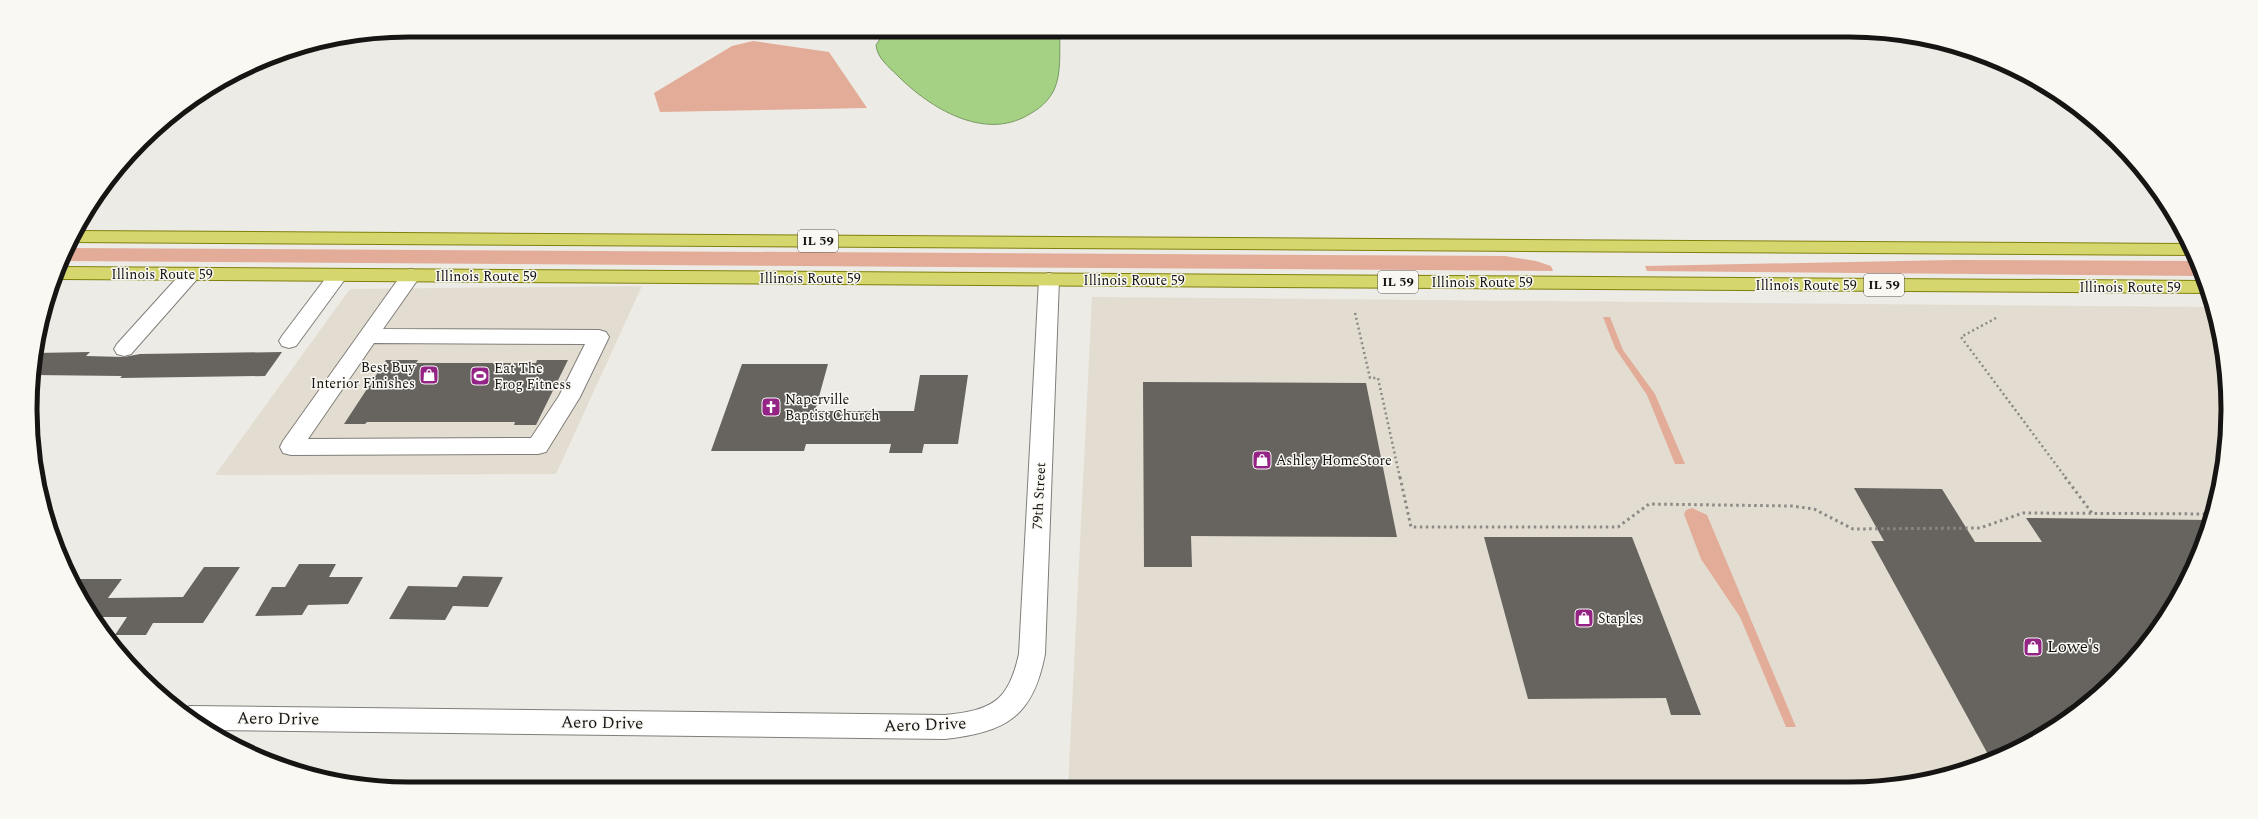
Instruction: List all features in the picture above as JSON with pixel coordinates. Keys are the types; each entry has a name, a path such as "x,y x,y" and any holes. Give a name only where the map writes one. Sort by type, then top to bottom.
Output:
{"main road":[{"name":"IL 59","path":"79,237 2185,250"},
{"name":"Illinois Route 59","path":"63,273 2200,287"}],"street":[{"path":"124,349 191,274"},
{"path":"289,341 338,275"},
{"path":"369,336 599,337 569,397 538,446 291,447 411,275"},
{"name":"79th Street","path":"1008,708 1019,695 1025,682 1032,654 1049,279"},
{"name":"Aero Drive","path":"202,718 945,728 979,723 996,717 1008,708"}],"path":[{"path":"1355,313 1370,378 1378,378 1411,527 1618,527 1649,504 1792,506 1814,509 1853,529 1980,528 2023,513 2206,514"},
{"path":"1996,318 1961,337 2092,513"}],"shaded area":[{"path":"881,37 1060,37 1060,61 1057,83 1052,94 1043,105 1028,115 1011,122 994,124 976,123 958,117 942,109 911,88 884,62 877,50 876,45"},
{"path":"753,41 829,52 867,108 660,112 654,93 732,46"},
{"path":"74,248 1505,256 1536,261 1551,266 1553,271 68,261"},
{"path":"1952,260 2190,261 2196,276 1647,271 1645,266"},
{"path":"642,286 556,474 215,475 350,289"},
{"path":"1092,297 2206,307 2214,337 2220,385 2221,410 2218,458 2208,506 2193,552 2183,574 2171,596 2144,636 2129,655 2094,690 2075,705 2035,732 1991,754 1921,775 1897,779 1848,782 1068,782"},
{"path":"1603,317 1610,317 1623,350 1655,394 1685,464 1675,464 1647,395 1615,348"},
{"path":"1692,508 1707,515 1796,727 1786,727 1740,617 1701,559 1684,514 1686,510"}],"building":[{"path":"90,352 86,356 124,357 140,354 282,352 265,376 120,378 122,376 39,375 41,353"},
{"path":"386,360 418,360 416,363 536,363 537,360 568,360 536,425 514,425 515,422 367,422 365,424 344,424"},
{"path":"742,364 828,364 815,411 914,411 920,375 968,375 958,444 924,444 922,453 889,453 891,444 806,444 804,451 711,451"},
{"name":"Ashley HomeStore","path":"1143,382 1366,383 1397,537 1191,536 1192,567 1144,567"},
{"name":"Lowe's","path":"1854,488 1942,489 1975,542 2042,542 2026,518 2204,520 2193,552 2171,596 2144,636 2129,655 2094,690 2075,705 2035,732 1988,755 1871,541 1884,541"},
{"name":"Staples","path":"1484,537 1632,537 1701,715 1671,715 1666,698 1528,699"},
{"path":"299,564 336,564 329,577 363,577 348,604 308,605 302,615 255,616 272,587 285,587"},
{"path":"204,567 240,567 203,623 153,623 146,635 115,635 127,617 101,617 78,579 122,579 108,598 183,597"},
{"path":"463,576 503,577 488,607 453,606 445,620 389,619 408,586 457,587"}],"place":[{"name":"Best Buy Interior Finishes","path":"429,375"},
{"name":"Eat The Frog Fitness","path":"480,376"},
{"name":"Naperville Baptist Church","path":"771,407"},
{"name":"Ashley HomeStore","path":"1262,460"},
{"name":"Staples","path":"1584,618"},
{"name":"Lowe's","path":"2033,647"}]}
